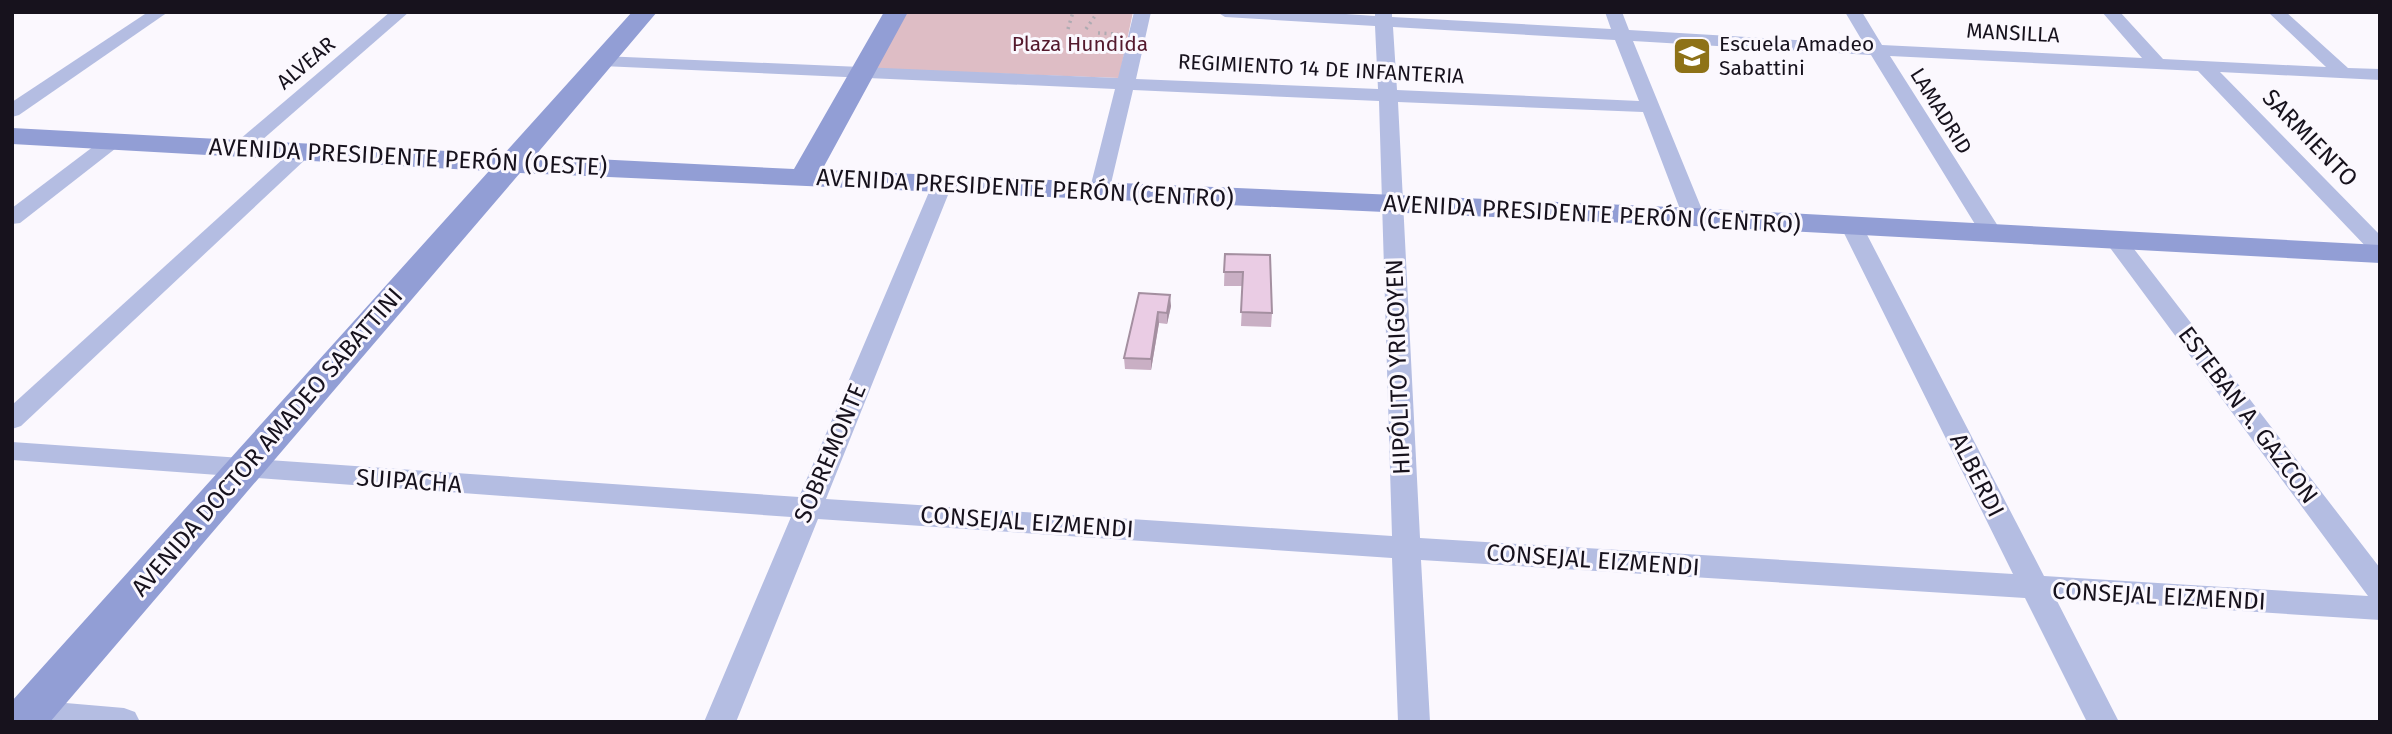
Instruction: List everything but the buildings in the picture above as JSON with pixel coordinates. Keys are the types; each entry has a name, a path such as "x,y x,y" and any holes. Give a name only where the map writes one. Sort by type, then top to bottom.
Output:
{"main road":[{"name":"AVENIDA DOCTOR AMADEO SABATTINI","path":"42,720 254,470 523,163 602,61 645,12"},
{"path":"804,177 896,12"},
{"name":"AVENIDA PRESIDENTE PERÓN (OESTE)","path":"12,136 804,177"},
{"name":"AVENIDA PRESIDENTE PERÓN (CENTRO)","path":"804,177 1693,217 2380,254"}],"street":[{"path":"12,111 160,12"},
{"name":"ALVEAR","path":"240,149 401,12"},
{"path":"1099,192 1143,12"},
{"name":"MANSILLA","path":"1225,12 1383,17 1876,50 2380,75"},
{"path":"1613,12 1693,217"},
{"name":"LAMADRID","path":"1853,12 1992,234"},
{"path":"2110,12 2157,63"},
{"path":"2276,12 2343,73"},
{"name":"HIPÓLITO YRIGOYEN","path":"1383,17 1393,205 1404,548 1414,722"},
{"name":"REGIMIENTO 14 DE INFANTERIA","path":"602,61 1651,107"},
{"name":"SARMIENTO","path":"2203,66 2380,248"},
{"path":"12,218 113,141"},
{"path":"12,419 301,153"},
{"name":"SOBREMONTE","path":"720,722 806,508 942,185"},
{"name":"ALBERDI","path":"1852,227 2103,722"},
{"name":"ESTEBAN A. GAZCON","path":"2116,241 2380,590"},
{"name":"SUIPACHA","path":"12,451 806,508"},
{"name":"CONSEJAL EIZMENDI","path":"806,508 2035,589 2380,608"},
{"path":"42,720 124,722"}],"path":[{"path":"1068,29 1073,12"},
{"path":"1086,29 1097,13"},
{"path":"1098,33 1120,34"},
{"path":"1093,51 1115,51"}],"green space":[{"name":"Plaza Hundida","path":"907,12 1133,12 1119,78 875,69"}],"place":[{"name":"Escuela Amadeo Sabattini","path":"1692,56"}]}
